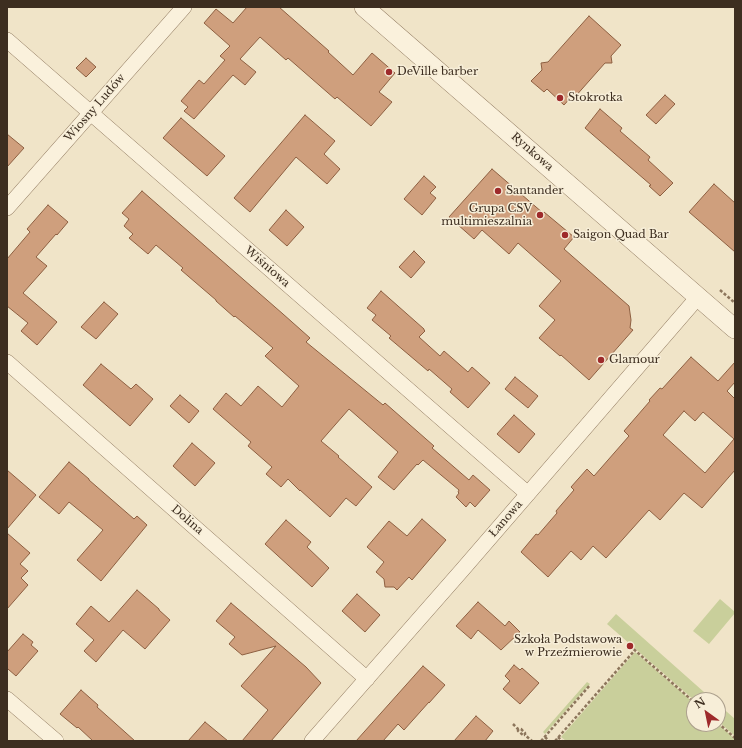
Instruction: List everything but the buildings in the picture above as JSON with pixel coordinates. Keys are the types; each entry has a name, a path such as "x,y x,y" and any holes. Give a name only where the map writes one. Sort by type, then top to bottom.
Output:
{"street":[{"name":"Wiosny Ludów","path":"7,208 184,7"},
{"name":"Rynkowa","path":"364,7 735,329"},
{"name":"Wiśniowa","path":"7,40 528,494"},
{"name":"Łanowa","path":"312,741 698,297"},
{"name":"Dolina","path":"7,362 367,679"},
{"path":"7,699 56,741"}],"path":[{"path":"720,290 735,303"},
{"path":"630,646 686,695"},
{"path":"555,741 635,650"},
{"path":"541,741 590,685"},
{"path":"513,724 521,729 532,741"},
{"path":"726,730 735,738"},
{"path":"544,737 549,741"},
{"path":"558,737 562,741"}],"green space":[{"path":"720,599 735,613 709,644 693,631"},
{"path":"616,614 704,692 686,693 607,624"},
{"path":"635,652 686,696 686,732 726,731 735,739 735,741 566,741 561,737"},
{"path":"587,682 590,684 545,734 543,732"},
{"path":"726,711 735,719 735,736 726,728"}],"place":[{"name":"DeVille barber","path":"389,72"},
{"name":"Stokrotka","path":"560,98"},
{"name":"Santander","path":"498,191"},
{"name":"Grupa CSV multimieszalnia","path":"540,215"},
{"name":"Saigon Quad Bar","path":"565,235"},
{"name":"Glamour","path":"601,360"},
{"name":"Szkoła Podstawowa w Przeźmierowie","path":"630,646"}]}
